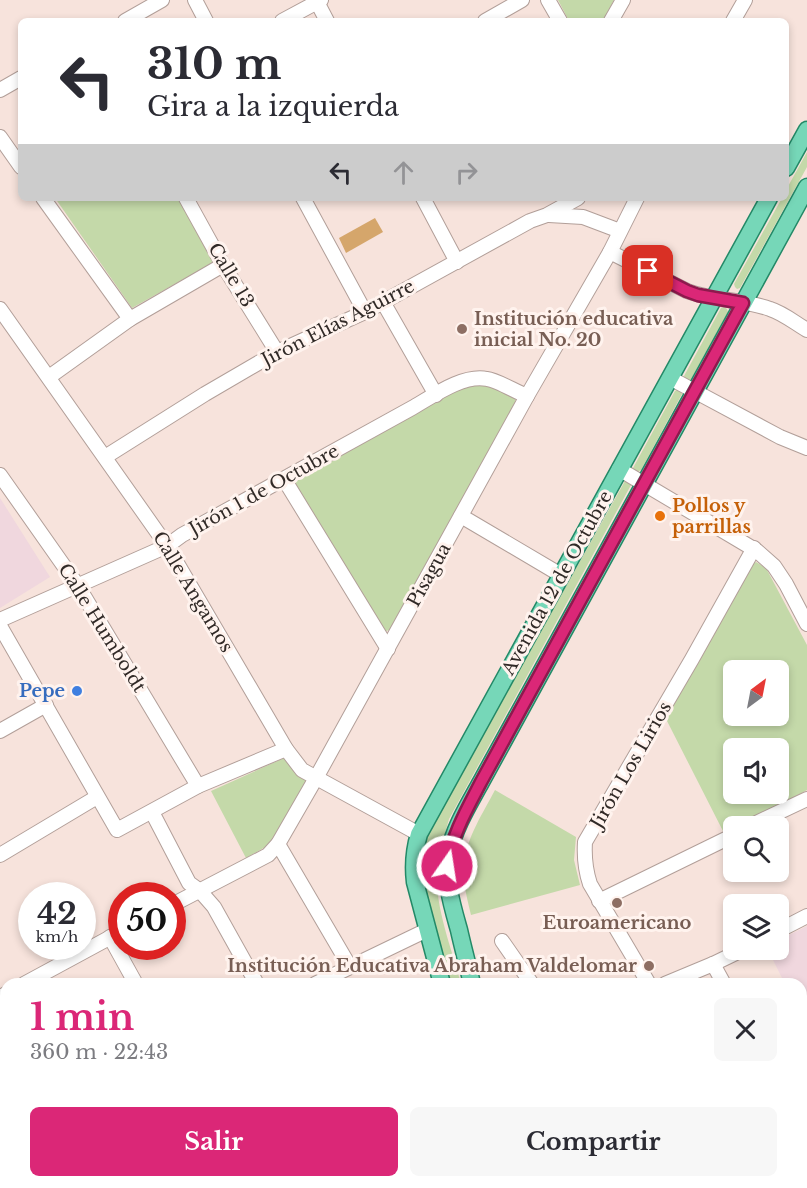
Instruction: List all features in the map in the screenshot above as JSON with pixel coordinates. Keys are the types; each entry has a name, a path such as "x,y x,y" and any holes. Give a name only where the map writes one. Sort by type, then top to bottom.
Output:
{"main road":[{"path":"789,163 807,130"},
{"name":"Avenida 12 de Octubre","path":"470,978 447,881 450,851 459,825 807,188"},
{"name":"Avenida 12 de Octubre","path":"440,978 415,882 413,866 418,834 768,201"}],"street":[{"path":"130,18 162,0"},
{"path":"195,0 204,18"},
{"path":"490,18 522,0"},
{"path":"548,0 558,18"},
{"path":"613,18 623,0"},
{"path":"735,18 745,0"},
{"path":"287,18 318,1 326,18"},
{"path":"0,90 18,80"},
{"path":"0,137 18,163"},
{"path":"45,201 130,319"},
{"name":"Calle 13","path":"188,201 223,265 277,352"},
{"path":"305,201 365,312"},
{"path":"425,201 457,262"},
{"name":"Jirón Elías Aguirre","path":"105,457 277,352 365,312 531,221 573,201"},
{"name":"Pisagua","path":"186,898 268,855 278,844 527,396 610,252 635,201"},
{"path":"547,215 583,217 620,231"},
{"path":"610,252 687,291 772,309 807,330"},
{"path":"49,377 130,319 223,265"},
{"path":"383,302 436,395"},
{"name":"Calle Angamos","path":"0,309 167,546 286,749 302,770 418,834"},
{"path":"670,378 780,437 807,448"},
{"name":"Jirón 1 de Octubre","path":"0,620 167,546 182,535 468,379 488,379 527,396"},
{"path":"619,469 754,548 774,566 807,624"},
{"name":"Calle Humboldt","path":"0,475 78,586 198,786"},
{"path":"284,479 388,649"},
{"path":"461,516 561,575"},
{"name":"Jirón Los Lirios","path":"645,978 599,901 585,872 585,842 687,669 754,548"},
{"path":"0,626 117,830 198,786 286,749"},
{"path":"0,731 46,705"},
{"path":"0,855 97,797"},
{"path":"771,816 807,799"},
{"path":"152,812 189,883 200,891 214,907 253,978"},
{"path":"599,901 723,840"},
{"path":"278,844 350,967"},
{"path":"789,925 807,916"},
{"path":"327,978 427,930"},
{"path":"35,978 108,938"},
{"path":"502,941 528,978"},
{"path":"679,978 723,959"},
{"path":"126,960 134,978"},
{"path":"713,964 721,978"}],"shaded area":[{"path":"0,498 50,577 0,608"},
{"path":"807,926 807,978 782,978 773,960 789,960 789,935"}],"green space":[{"path":"558,0 614,0 605,18 567,18"},
{"path":"807,152 807,167 789,200 789,185"},
{"path":"57,201 182,201 216,261 132,308"},
{"path":"780,201 788,201 740,288 737,289 734,284"},
{"path":"724,307 728,312 691,379 689,381 685,379 684,376 721,308"},
{"path":"487,383 513,394 517,405 390,630 382,632 292,481 468,384"},
{"path":"679,389 682,394 641,470 635,473 633,468 675,391"},
{"path":"628,480 631,485 449,819 439,859 437,883 443,921 459,978 447,978 420,872 423,846 427,835 625,481"},
{"path":"756,562 766,568 807,645 807,790 789,800 789,738 723,738 723,804 781,804 759,816 723,816 723,831 666,719 750,566"},
{"path":"284,758 297,773 311,783 267,846 246,858 211,791"},
{"path":"495,790 576,837 574,860 580,885 471,915 465,889 464,863 468,844 476,825"}],"building":[{"path":"375,218 383,232 346,253 339,238"}],"place":[{"name":"Institución educativa inicial No. 20","path":"462,329"},
{"name":"Pollos y parrillas","path":"660,516"},
{"name":"Pepe","path":"77,691"},
{"name":"Euroamericano","path":"617,903"},
{"name":"Institución Educativa Abraham Valdelomar","path":"649,966"}],"route":[{"path":"447,866 459,825 481,782 743,303 698,295 648,271"}]}
